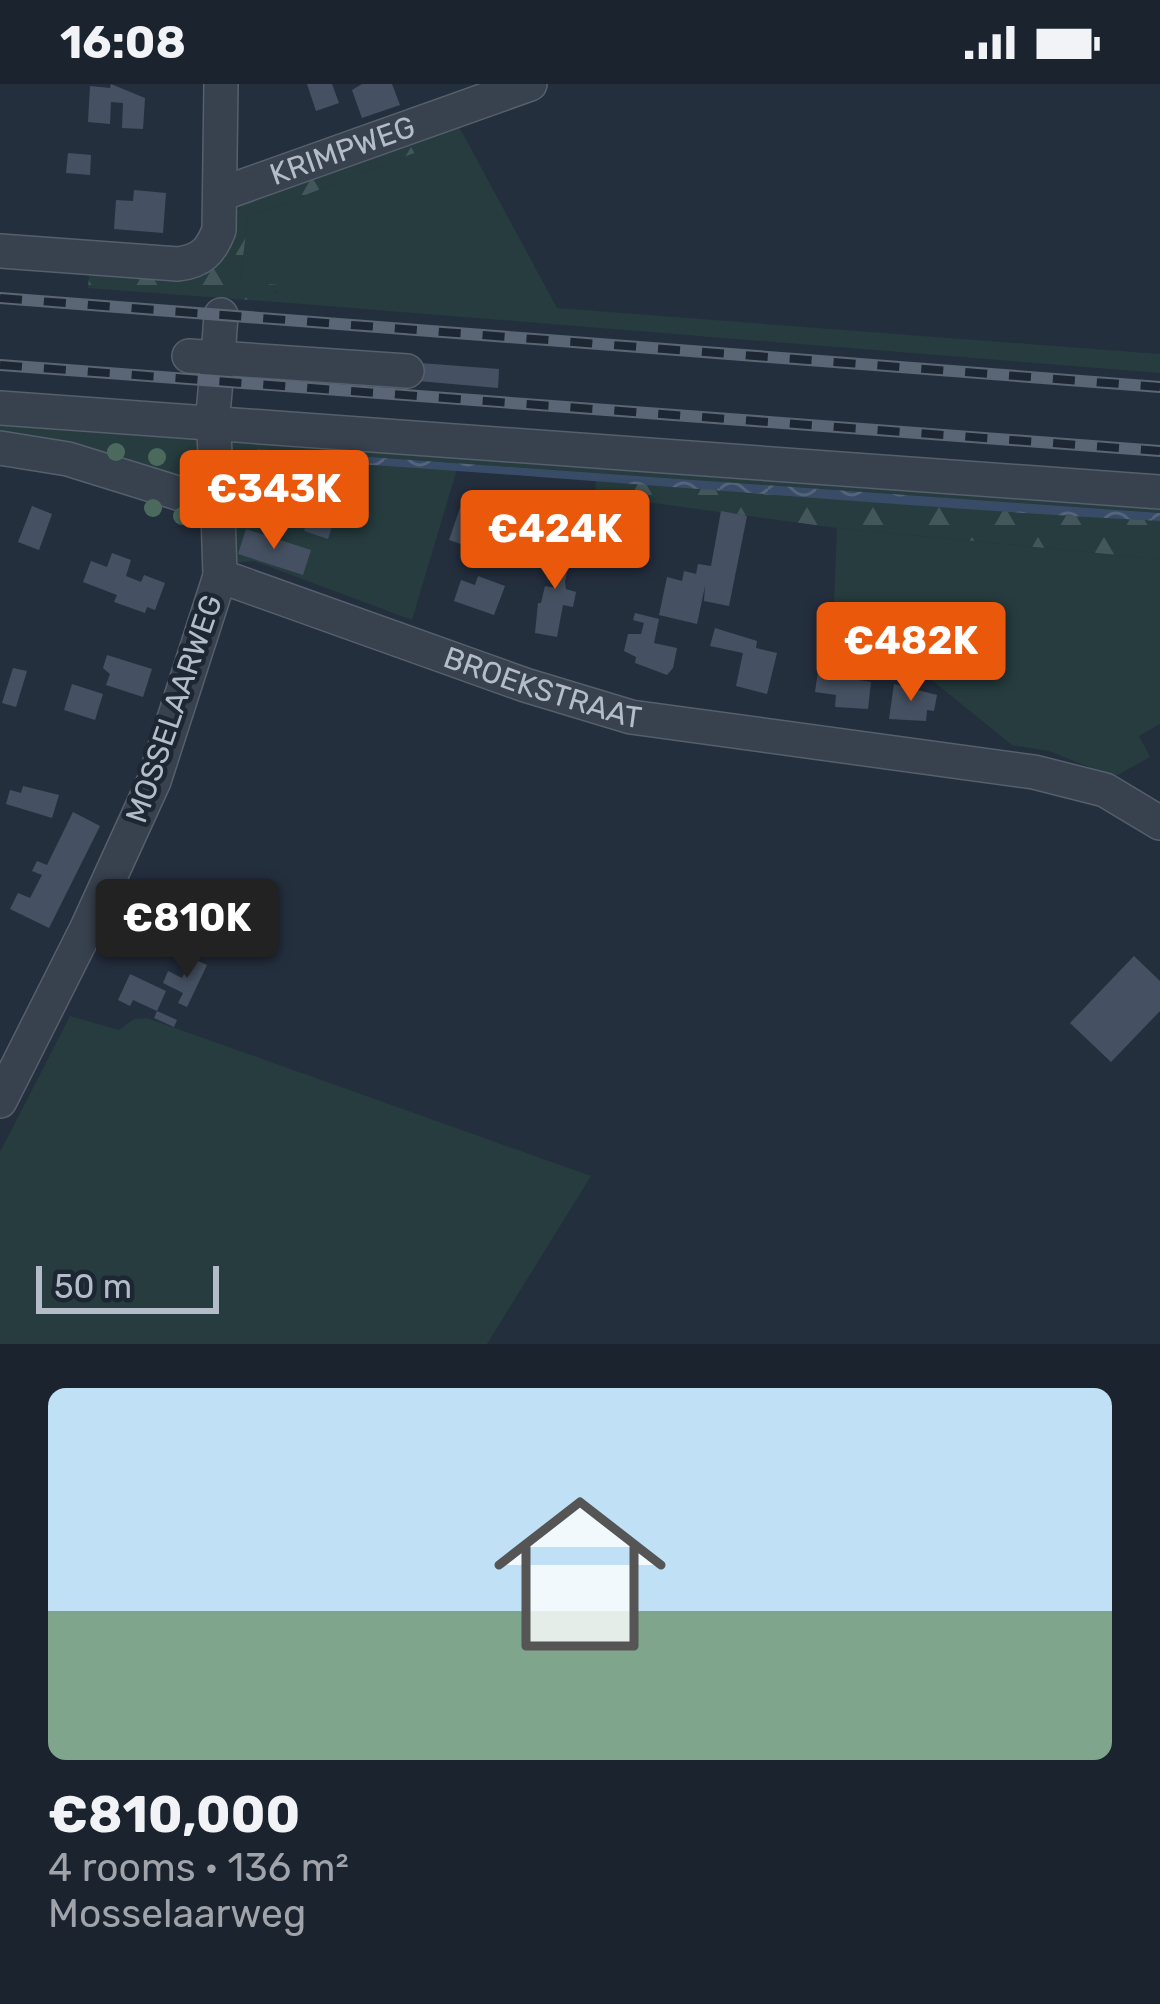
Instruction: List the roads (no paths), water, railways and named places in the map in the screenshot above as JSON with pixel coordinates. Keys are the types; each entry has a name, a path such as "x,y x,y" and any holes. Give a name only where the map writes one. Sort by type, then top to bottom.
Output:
{"street":[{"path":"0,251 194,262 211,250 219,230 221,194 220,84"},
{"name":"KRIMPWEG","path":"221,194 530,84"},
{"path":"220,576 214,424 204,357 221,315"},
{"path":"204,357 406,370"},
{"path":"0,408 1160,492"},
{"path":"0,448 95,467 200,500 218,512"},
{"name":"BROEKSTRAAT","path":"220,576 525,685 631,717 1034,772 1105,790 1160,824"},
{"name":"MOSSELAARWEG","path":"0,1101 154,781 220,576"}],"water":[{"path":"258,449 1160,513 1160,521 250,454"}],"railway":[{"path":"0,298 1160,387"},
{"path":"0,365 1160,451"}]}
